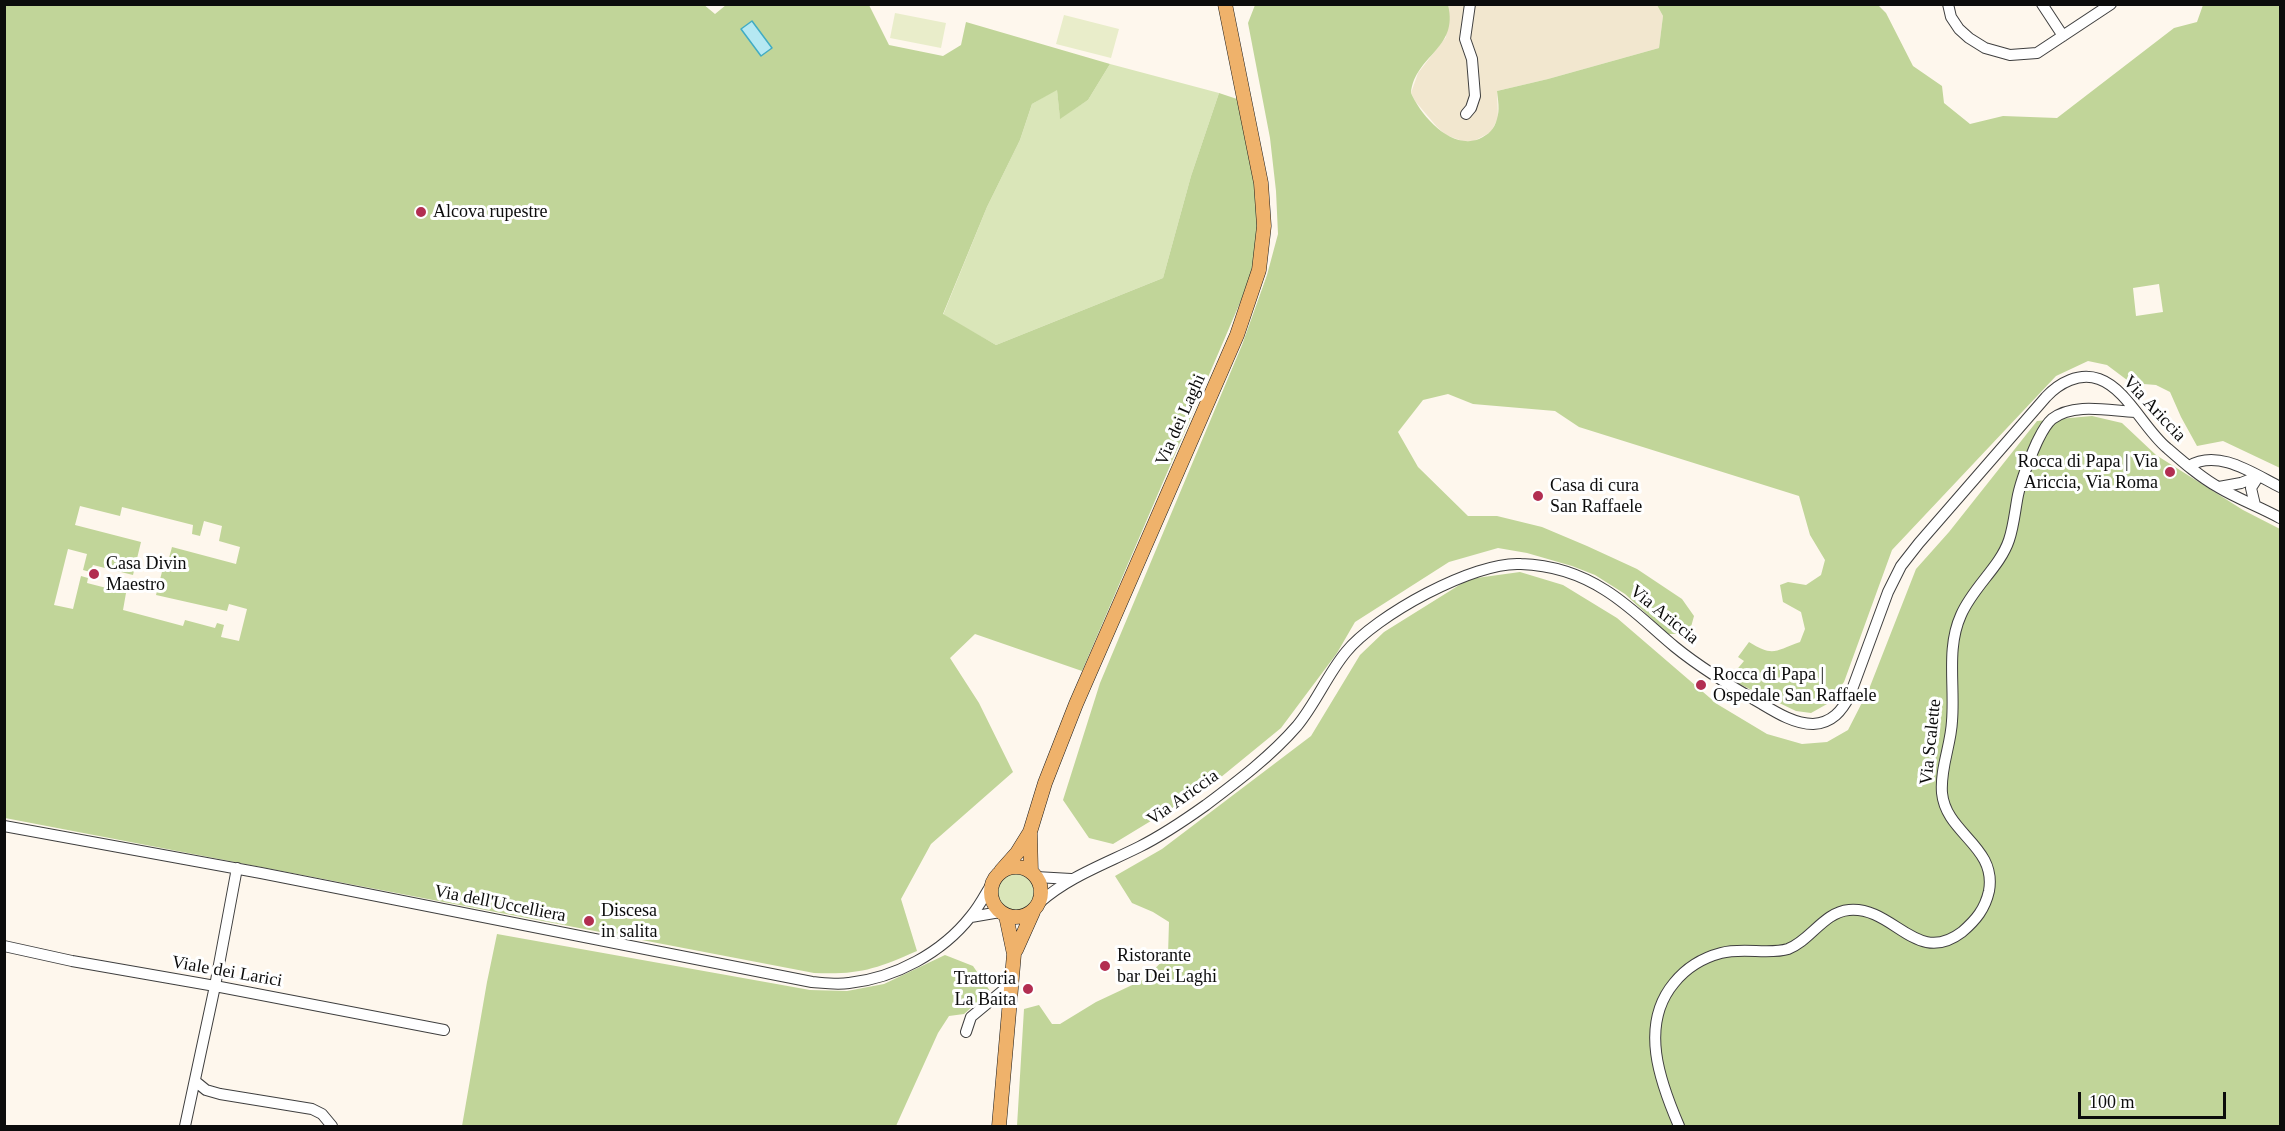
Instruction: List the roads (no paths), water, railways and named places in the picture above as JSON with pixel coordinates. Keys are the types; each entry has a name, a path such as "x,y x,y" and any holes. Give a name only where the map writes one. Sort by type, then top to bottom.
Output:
{"main road":[{"name":"Via dei Laghi","path":"1001,871 1017,853 1030,832 1038,802 1064,734 1237,334 1259,270 1264,226 1259,168 1225,4"},
{"name":"Via dei Laghi","path":"1030,832 1034,874"},
{"path":"999,1126 1014,954 1011,933 1003,914 991,900 991,885 1001,871 1020,867 1034,874 1041,887 1036,907 1023,928 1014,954"},
{"path":"1003,914 1020,918 1036,907"}],"street":[{"path":"1467,114 1475,96 1472,60 1465,39 1470,4"},
{"path":"1948,4 1951,17 1969,38 1985,48 2010,55 2037,53 2111,4"},
{"path":"2042,4 2063,36"},
{"name":"Via Ariccia","path":"1036,907 1074,878 1167,831 1215,798 1272,751 1306,714 1345,653 1371,628 1444,584 1490,566 1510,563 1541,566 1589,580 1623,603 1693,661 1740,691 1795,721 1811,724 1826,721 1839,713 1851,693 1888,592 1901,566 2049,394 2060,384 2073,379 2096,378 2112,386 2159,442 2189,466 2218,487 2280,518"},
{"name":"Via Scalette","path":"1678,1126 1658,1064 1654,1028 1658,1009 1664,996 1678,978 1690,968 1709,957 1726,952 1752,949 1776,951 1790,948 1846,910 1862,911 1878,916 1920,941 1936,944 1955,937 1982,912 1990,886 1988,865 1951,818 1942,796 1943,767 1952,722 1952,651 1955,630 1967,602 2007,545 2021,482 2029,460 2047,425 2057,416 2076,410 2135,412"},
{"path":"2189,466 2203,460 2216,459 2280,487"},
{"path":"2218,487 2241,483 2259,476"},
{"path":"2255,505 2251,488 2259,476"},
{"name":"Via dell'Uccelliera","path":"4,826 237,868 812,982 848,984 881,976 921,960 938,948 971,917 991,885"},
{"path":"185,1126 237,868"},
{"name":"Via Ariccia","path":"1034,874 1074,878"},
{"path":"971,917 1003,914"},
{"name":"Viale dei Larici","path":"4,946 72,961 444,1030"},
{"path":"966,1032 971,1017 1012,983"},
{"path":"195,1081 206,1090 215,1093 312,1108 322,1114 332,1126"}],"water":[{"path":"752,21 772,48 761,56 741,29"}],"place":[{"name":"Alcova rupestre","path":"421,212"},
{"name":"Rocca di Papa | Via Ariccia, Via Roma","path":"2170,472"},
{"name":"Casa di cura San Raffaele","path":"1538,496"},
{"name":"Casa Divin Maestro","path":"94,574"},
{"name":"Rocca di Papa | Ospedale San Raffaele","path":"1701,685"},
{"name":"Discesa in salita","path":"589,921"},
{"name":"Ristorante bar Dei Laghi","path":"1105,966"},
{"name":"Trattoria La Baita","path":"1028,989"}]}
